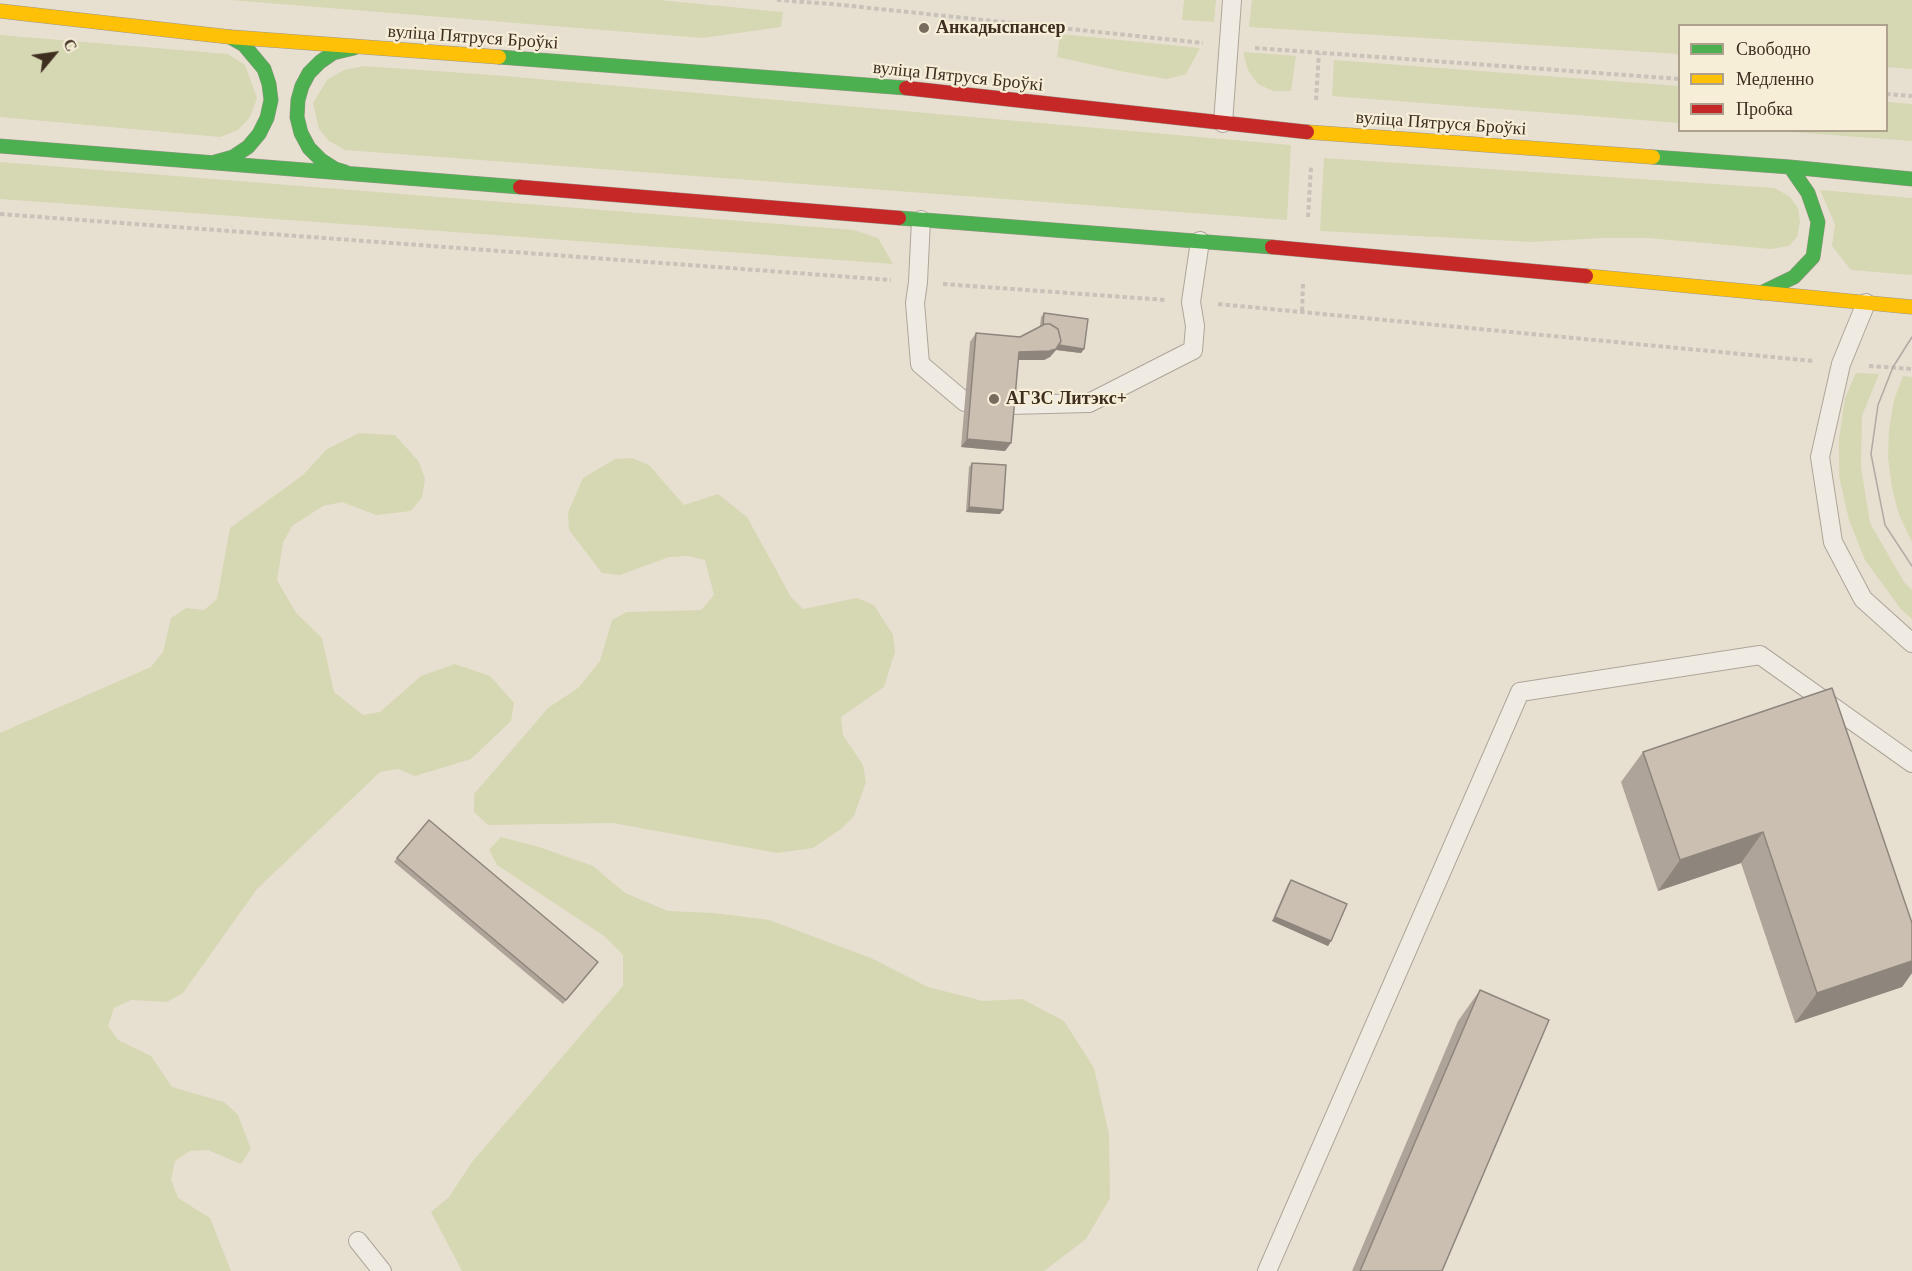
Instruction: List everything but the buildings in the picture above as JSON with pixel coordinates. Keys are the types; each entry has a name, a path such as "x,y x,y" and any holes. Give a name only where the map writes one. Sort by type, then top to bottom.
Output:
{"main road":[{"name":"вуліца Пятруся Броўкі","path":"7,7 230,37 914,89 1314,132 1790,167 1912,179"},
{"path":"215,162 233,157 254,141 267,118 270,100 269,84 264,69 244,45 230,37"},
{"path":"351,174 328,165 309,148 301,134 297,117 298,100 309,73 320,62 333,53 362,47"},
{"path":"0,146 1306,250 1912,307"},
{"path":"1761,293 1794,277 1813,257 1818,222 1808,193 1790,167"}],"lane":[{"path":"1222,123 1232,0"},
{"path":"921,220 915,303 920,364 965,402"},
{"path":"1009,405 1089,403 1193,350 1195,326 1191,302 1200,242"},
{"path":"1866,303 1841,364 1820,457 1833,542 1863,599 1912,643"},
{"path":"1268,1271 1520,692 1760,655 1912,763"},
{"path":"358,1240 382,1271"}],"path":[{"path":"1302,311 1319,53"},
{"path":"1888,94 1912,96"},
{"path":"0,214 1191,302 1912,369"}],"green space":[{"path":"230,0 659,0 783,12 781,27 702,38"},
{"path":"1184,0 1216,0 1214,22 1182,20"},
{"path":"1252,0 1912,0 1912,69 1888,67 1888,24 1678,24 1678,54 1249,27"},
{"path":"1060,34 1200,48 1186,74 1167,79 1057,57"},
{"path":"0,35 228,54 245,65 257,98 250,117 238,130 220,137 0,117"},
{"path":"1243,52 1296,56 1291,91 1273,91 1258,84 1248,70"},
{"path":"1334,60 1678,86 1678,123 1332,96"},
{"path":"364,66 493,75 1291,145 1287,220 345,150 329,141 319,129 313,103 327,80 344,70"},
{"path":"1888,102 1912,104 1912,141 1791,132 1888,132"},
{"path":"1324,158 1775,188 1790,197 1798,208 1800,222 1797,237 1789,246 1771,249 1648,238 1532,242 1320,231"},
{"path":"0,162 854,230 878,238 893,264 0,199"},
{"path":"1820,190 1912,198 1912,275 1851,270 1832,246 1835,224"},
{"path":"1856,373 1879,374 1862,416 1861,467 1870,523 1904,582 1912,590 1912,619 1900,608 1865,560 1849,520 1839,476 1839,439 1845,398"},
{"path":"1903,376 1912,377 1912,542 1899,515 1892,488 1888,457 1889,429 1894,400"},
{"path":"359,433 395,435 419,462 425,479 422,497 411,511 376,515 342,502 323,506 292,526 283,543 277,580 296,613 322,638 334,692 363,715 380,712 421,676 455,664 490,676 514,703 511,721 471,759 415,776 398,769 380,772 257,889 183,993 167,1002 131,1000 114,1008 108,1026 118,1040 151,1056 172,1087 224,1102 238,1115 251,1149 241,1164 208,1150 190,1151 175,1161 171,1179 178,1198 210,1218 231,1271 0,1271 0,733 151,667 163,652 171,618 186,608 204,610 217,599 230,528 303,475 327,449"},
{"path":"632,458 649,465 684,505 718,494 747,517 791,597 803,609 857,598 874,605 893,635 895,652 884,687 841,717 843,735 863,765 866,782 854,816 841,829 813,848 777,853 613,823 488,825 474,812 474,794 548,708 578,688 600,661 612,620 627,612 701,610 714,595 705,560 688,556 669,557 620,575 602,573 569,530 568,512 583,478 615,459"},
{"path":"501,837 539,847 593,866 625,893 668,911 714,913 769,920 871,958 928,987 983,1001 1022,999 1064,1021 1094,1068 1109,1134 1110,1198 1086,1239 1044,1271 462,1271 431,1212 449,1197 472,1162 623,986 623,955 604,936 497,865 489,850"}],"tram line":[{"path":"1912,337 1893,367 1878,405 1871,454 1885,525 1912,566"}],"traffic: fast":[{"path":"215,162 233,157 248,147 259,134 267,118 271,100 264,69 244,45 230,37"},
{"path":"345,172 321,160 309,148 301,133 297,117 298,100 309,73 320,62 333,53 354,48"},
{"path":"499,57 906,88"},
{"path":"0,146 520,187"},
{"path":"1653,157 1912,179"},
{"path":"1761,293 1794,277 1813,257 1818,222 1808,193 1790,167"},
{"path":"899,218 1272,247"}],"traffic: slow":[{"path":"0,11 230,37 499,57"},
{"path":"1307,132 1653,157"},
{"path":"1586,276 1912,307"}],"traffic: jam":[{"path":"906,88 1307,132"},
{"path":"520,187 899,218"},
{"path":"1272,247 1586,276"}],"place":[{"name":"Анкадыспансер","path":"924,28"},
{"name":"АГЗС Литэкс+","path":"994,399"}]}
